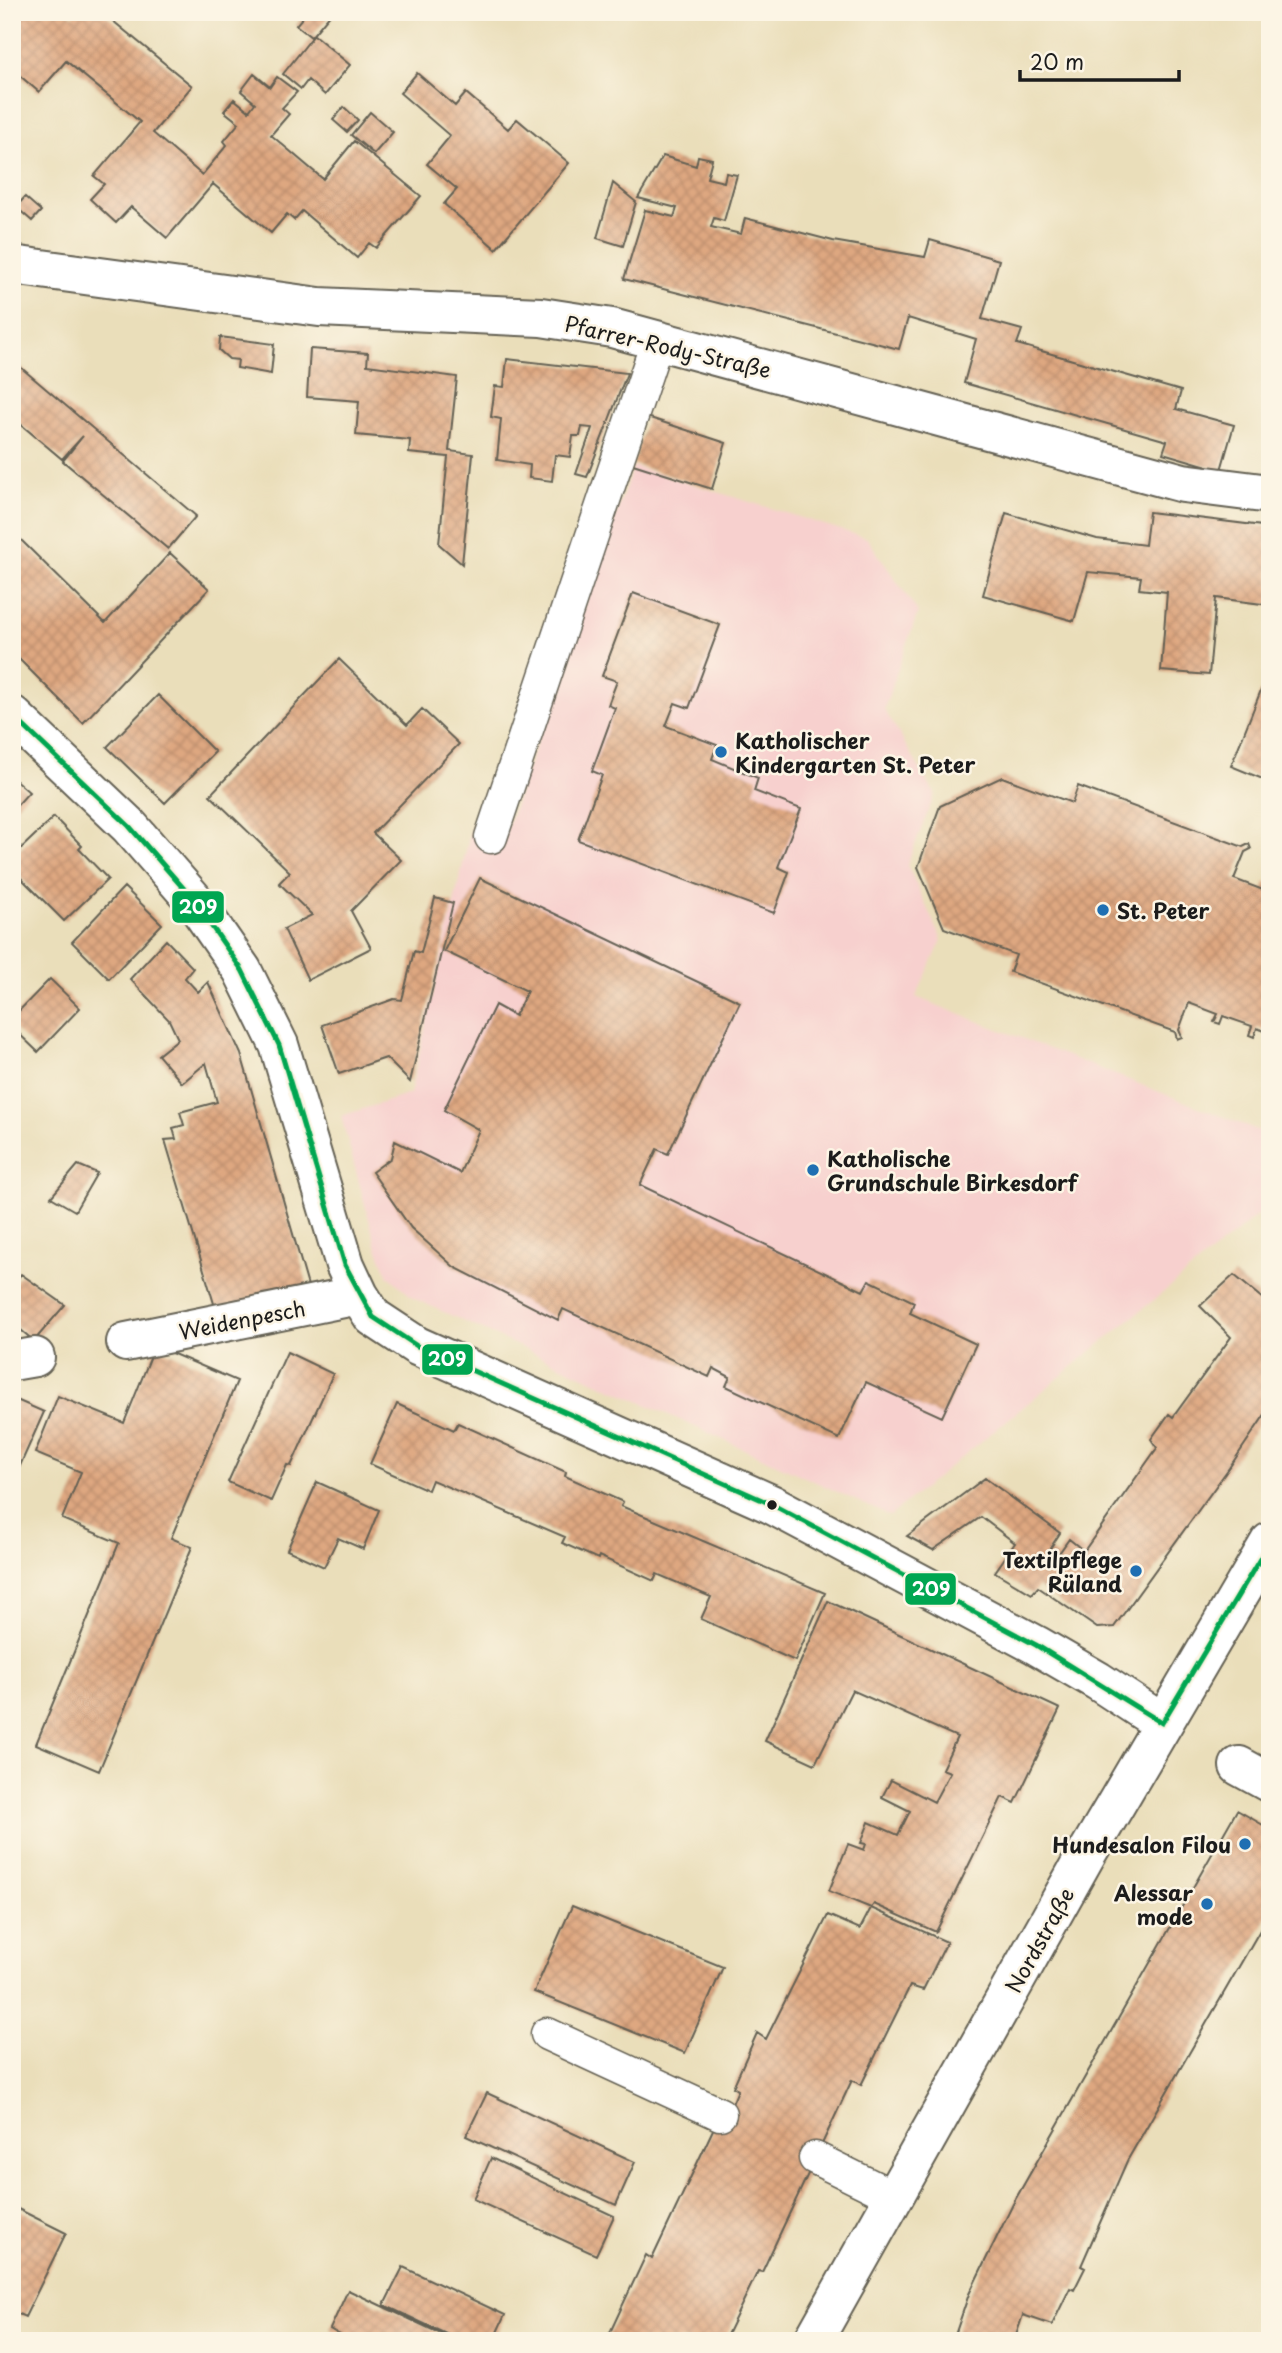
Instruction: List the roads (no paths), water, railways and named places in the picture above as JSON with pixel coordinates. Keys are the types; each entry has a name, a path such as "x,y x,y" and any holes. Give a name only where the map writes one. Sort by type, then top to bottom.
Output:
{"street":[{"name":"Pfarrer-Rody-Straße","path":"12,265 318,307 541,317 658,339 1183,483 1270,494"},
{"path":"12,715 129,826 192,898 242,970 279,1045 345,1265 373,1317 417,1346 771,1504 1037,1645 1162,1723"},
{"name":"Weidenpesch","path":"126,1342 359,1295"},
{"name":"Nordstraße","path":"813,2341 1162,1723 1270,1542"}],"lane":[{"path":"491,837 658,339"},
{"path":"547,2034 720,2114"},
{"path":"815,2158 894,2197"}],"place":[{"name":"Katholischer Kindergarten St. Peter","path":"721,752"},
{"name":"St. Peter","path":"1103,910"},
{"name":"Katholische Grundschule Birkesdorf","path":"813,1170"},
{"name":"Textilpflege Rüland","path":"1136,1571"},
{"name":"Hundesalon Filou","path":"1245,1844"},
{"name":"Alessar mode","path":"1207,1904"}]}
